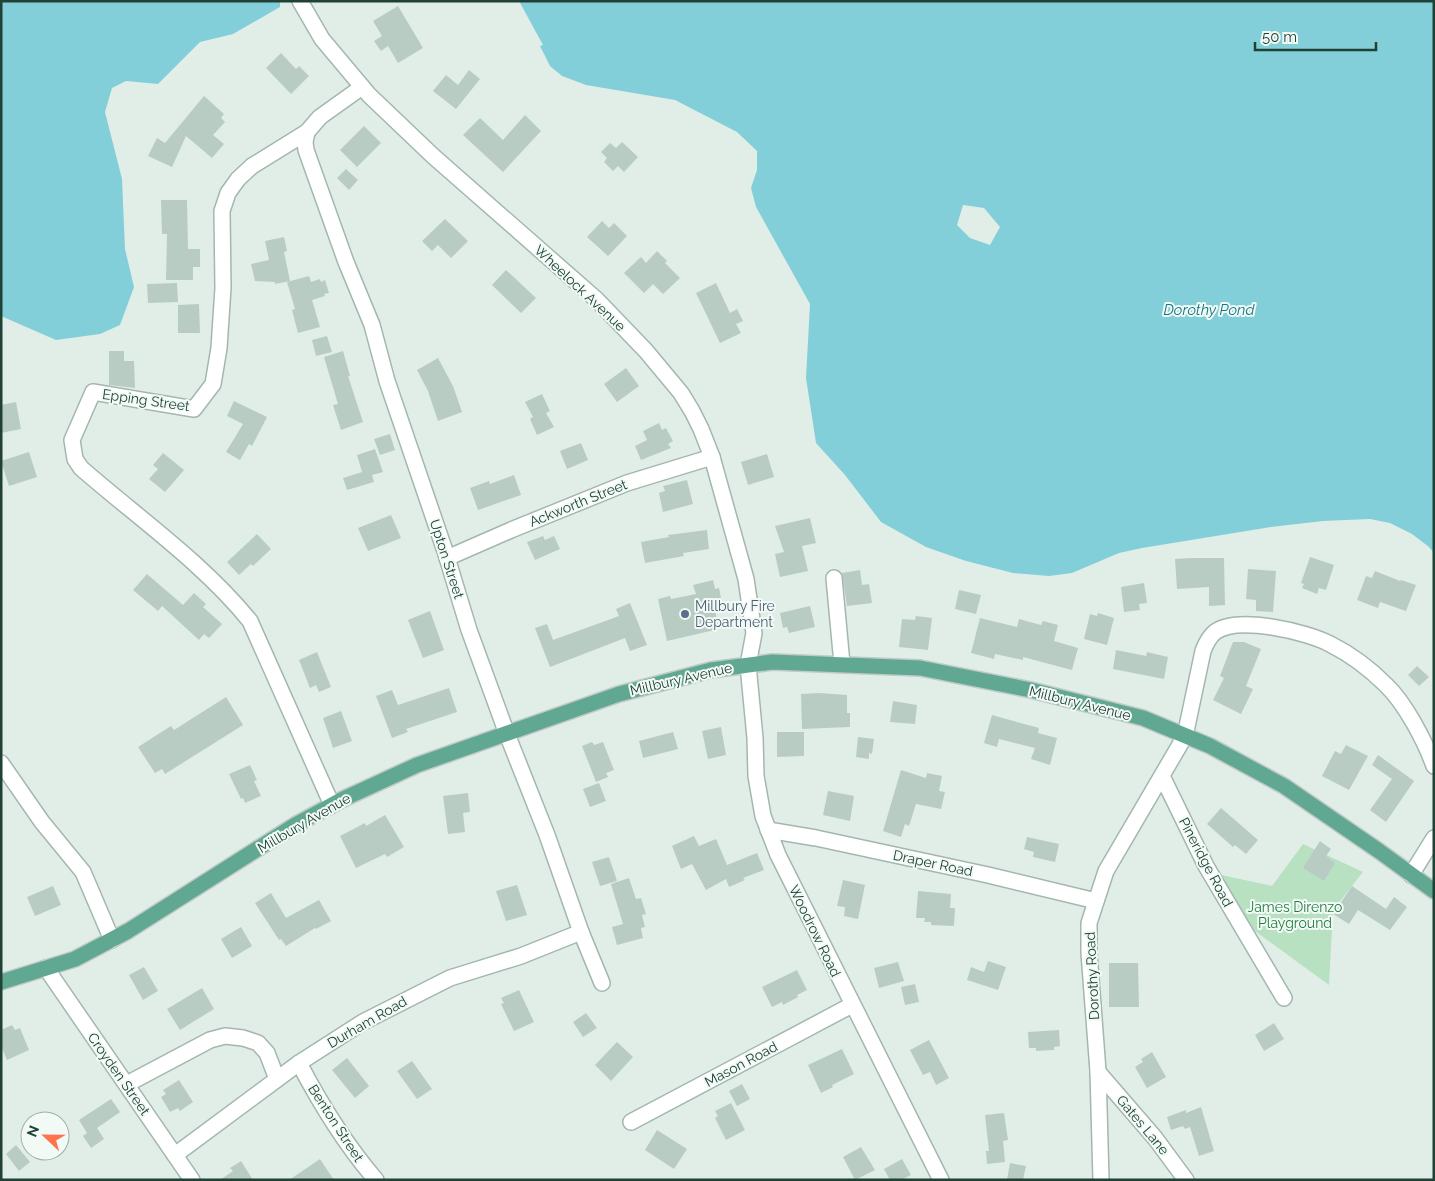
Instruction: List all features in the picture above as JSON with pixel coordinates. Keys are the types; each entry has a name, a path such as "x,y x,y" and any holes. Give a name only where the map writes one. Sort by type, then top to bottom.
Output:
{"main road":[{"name":"Millbury Avenue","path":"1,982 74,959 128,932 296,825 332,805 417,765 619,694 711,670 772,662 920,668 1031,690 1143,718 1210,746 1284,786 1434,891"}],"street":[{"name":"Wheelock Avenue","path":"300,1 322,39 362,87 433,156 597,300 640,344 682,393 701,429 712,457 746,580 754,633 748,665"},
{"name":"Epping Street","path":"332,805 250,621 179,550 81,468 75,459 72,440 93,392 194,409 213,384 220,348 223,288 222,211 228,193 238,179 252,166 307,132 320,117 362,87"},
{"name":"Upton Street","path":"307,132 306,150 346,262 372,325 393,398 447,558 469,630 602,983"},
{"name":"Ackworth Street","path":"447,558 627,483 712,457"},
{"path":"834,578 842,664"},
{"name":"Dorothy Road","path":"1101,1180 1098,1072 1089,954 1090,923 1106,871 1185,736 1208,639 1217,630 1246,625 1263,626 1311,636 1330,644 1347,654 1384,683 1398,698 1429,753 1434,766"},
{"name":"Woodrow Road","path":"748,665 755,738 756,776 763,816 768,830 778,855 852,1005 941,1180"},
{"path":"1,763 42,822 83,872 112,940"},
{"name":"Pineridge Road","path":"1162,776 1206,866 1284,998"},
{"name":"Draper Road","path":"768,830 816,838 988,875 1096,901"},
{"path":"1412,875 1434,838"},
{"name":"Durham Road","path":"175,1155 299,1063 363,1022 450,978 522,956 582,932"},
{"name":"Croyden Street","path":"46,968 192,1180"},
{"name":"Mason Road","path":"631,1122 852,1005"},
{"path":"127,1084 210,1040 225,1036 243,1038 258,1043 267,1052 278,1079"},
{"name":"Benton Street","path":"299,1063 320,1101 356,1156 376,1180"},
{"name":"Gates Lane","path":"1098,1072 1155,1138 1186,1180"}],"green space":[{"name":"James Direnzo Playground","path":"1303,844 1363,872 1333,910 1329,985 1255,931 1217,874 1272,886"}],"water":[{"path":"1,1 280,1 280,7 233,34 200,42 158,84 126,81 112,88 105,112 122,179 125,249 134,287 120,325 100,334 56,340 1,316"},
{"name":"Dorothy Pond","path":"519,1 1434,1 1434,553 1412,534 1390,523 1370,519 1323,521 1271,527 1142,548 1119,553 1072,573 1049,576 1013,573 966,561 926,547 881,522 845,475 816,443 806,378 810,304 756,207 751,188 757,170 757,151 737,132 675,100 586,85 562,76 550,66 540,46 543,45","holes":["963,205 984,208 1000,227 990,245 970,238 957,225"]}],"building":[{"path":"398,6 423,48 398,63 388,46 381,51 374,41 382,36 373,21"},
{"path":"281,53 296,69 299,66 309,76 291,94 266,68"},
{"path":"469,70 480,79 456,109 433,91 446,75 458,85"},
{"path":"204,96 224,114 221,118 225,122 213,135 224,144 212,158 186,136 172,167 148,156 157,138 165,143"},
{"path":"525,115 541,131 503,172 463,135 480,118 503,140"},
{"path":"364,126 381,143 357,167 340,150"},
{"path":"622,142 638,157 624,172 618,166 613,171 604,162 607,158 601,152 610,143 616,148"},
{"path":"346,169 358,180 349,190 337,178"},
{"path":"161,200 187,200 188,249 200,249 200,267 193,267 193,280 166,280 167,234 162,234"},
{"path":"445,219 468,241 451,258 438,245 432,251 422,241"},
{"path":"602,221 609,228 614,223 627,236 608,256 587,237"},
{"path":"284,237 287,251 284,252 290,281 275,284 275,282 255,281 251,264 269,260 265,241"},
{"path":"657,251 667,261 665,263 680,278 663,294 653,284 644,293 624,273 641,257 646,263"},
{"path":"506,270 536,298 521,313 492,285"},
{"path":"309,276 311,282 320,279 321,282 325,280 329,293 312,300 320,327 298,333 292,310 295,309 287,282"},
{"path":"177,283 178,302 148,303 147,284"},
{"path":"716,283 730,313 737,309 743,321 736,324 741,333 720,343 696,293"},
{"path":"199,304 200,333 178,333 178,305"},
{"path":"327,336 332,352 316,356 312,340"},
{"path":"109,351 124,351 124,361 134,361 135,388 109,385"},
{"path":"343,351 350,376 348,376 363,422 341,430 333,405 338,404 324,357"},
{"path":"438,358 453,386 462,412 438,421 428,391 417,370"},
{"path":"626,368 639,386 617,402 604,384"},
{"path":"542,394 550,411 546,413 554,427 537,435 530,419 533,417 525,402"},
{"path":"234,401 267,417 252,446 249,444 240,460 226,452 243,424 227,416"},
{"path":"16,402 21,429 1,433 1,405"},
{"path":"659,423 662,430 666,428 673,441 668,444 671,448 641,460 635,446 647,440 643,431"},
{"path":"390,434 395,450 380,455 374,439"},
{"path":"581,443 588,460 567,469 560,451"},
{"path":"375,449 383,472 372,475 374,482 347,490 343,478 362,472 357,455"},
{"path":"29,452 37,477 9,486 1,461"},
{"path":"163,453 184,470 165,492 149,479 158,469 153,465"},
{"path":"767,454 774,477 748,485 741,462"},
{"path":"514,475 521,495 478,510 470,488 489,481 490,484"},
{"path":"687,480 693,504 663,512 659,493 665,491 663,486"},
{"path":"391,515 401,538 368,551 358,528"},
{"path":"810,518 816,543 802,546 808,571 780,577 775,554 784,552 775,526"},
{"path":"707,530 709,549 683,553 684,556 645,563 641,542 669,537 668,535"},
{"path":"257,534 271,549 253,566 251,564 239,575 227,562"},
{"path":"543,536 545,540 554,536 560,549 535,560 527,542"},
{"path":"1310,557 1334,565 1326,590 1319,588 1317,594 1302,588 1304,584 1301,583"},
{"path":"1224,558 1225,605 1209,606 1209,587 1177,589 1175,559"},
{"path":"1248,569 1276,571 1273,612 1256,611 1256,600 1246,599"},
{"path":"860,570 862,585 869,584 872,603 847,606 842,573"},
{"path":"1375,571 1416,585 1406,611 1380,602 1378,608 1357,600 1366,576 1372,578"},
{"path":"147,574 183,605 194,593 206,604 203,607 222,624 209,638 204,634 199,640 162,606 158,611 133,590"},
{"path":"713,580 715,589 719,588 722,603 714,605 719,629 667,641 658,599 670,596 671,599 696,594 693,585"},
{"path":"1144,583 1147,603 1139,604 1140,610 1124,612 1121,587"},
{"path":"959,590 981,595 976,614 955,609"},
{"path":"630,603 647,645 630,651 625,638 550,667 535,628 547,624 553,640 619,616 616,609"},
{"path":"810,606 815,627 789,633 787,627 783,628 780,613"},
{"path":"430,611 444,650 423,658 408,620"},
{"path":"1098,613 1114,618 1107,645 1084,639 1090,614 1097,616"},
{"path":"916,616 932,618 928,650 899,647 902,619 915,620"},
{"path":"980,618 1017,627 1019,619 1041,625 1043,621 1058,625 1054,641 1078,648 1072,670 1023,657 1023,660 995,654 994,659 971,653"},
{"path":"1233,642 1244,642 1261,649 1246,686 1253,689 1241,714 1213,700 1224,678 1220,676"},
{"path":"1116,650 1146,656 1147,652 1168,657 1164,679 1113,669"},
{"path":"317,652 331,687 319,692 316,685 310,688 299,660"},
{"path":"1417,666 1429,677 1419,686 1408,675"},
{"path":"449,688 457,712 406,729 408,732 392,738 376,696 392,690 398,705"},
{"path":"801,694 847,695 847,713 850,713 850,727 802,729"},
{"path":"226,697 243,725 165,774 162,769 155,773 138,747 171,726 174,730"},
{"path":"893,701 917,705 915,724 890,722"},
{"path":"341,711 352,741 333,748 323,718"},
{"path":"992,715 1039,728 1038,733 1057,738 1050,765 1031,759 1035,748 999,739 997,747 984,743"},
{"path":"721,727 726,755 708,759 702,731"},
{"path":"673,732 678,749 643,758 639,741"},
{"path":"777,732 804,732 804,756 777,757"},
{"path":"858,737 874,739 872,754 869,753 869,759 856,757"},
{"path":"592,742 594,745 603,742 614,770 606,773 608,777 596,782 582,746"},
{"path":"1346,745 1368,756 1349,790 1322,776 1335,751 1341,754"},
{"path":"1378,755 1414,781 1386,822 1370,810 1392,779 1372,765"},
{"path":"250,765 257,780 254,781 261,796 245,803 243,798 241,799 229,774"},
{"path":"901,770 926,778 927,773 942,776 939,791 945,792 941,809 916,804 909,826 905,824 901,837 883,831"},
{"path":"599,783 606,801 590,807 583,789"},
{"path":"828,791 854,796 850,821 823,815"},
{"path":"468,793 470,812 463,813 465,832 448,834 443,796"},
{"path":"1221,808 1258,840 1246,854 1235,845 1233,847 1207,824"},
{"path":"385,815 404,847 387,857 385,854 356,868 340,836 365,823 366,826"},
{"path":"694,836 699,846 716,839 727,865 757,853 764,870 743,878 745,880 729,887 726,879 706,890 692,864 681,869 672,846"},
{"path":"1027,837 1059,844 1055,862 1033,857 1034,852 1024,849"},
{"path":"1320,841 1331,849 1326,856 1335,863 1324,881 1303,868"},
{"path":"609,857 617,881 600,886 592,862"},
{"path":"629,878 636,899 641,898 646,914 642,915 645,927 641,928 643,938 617,945 612,927 623,924 611,884"},
{"path":"843,880 865,885 858,919 844,916 845,907 837,906"},
{"path":"517,885 527,915 506,921 496,891"},
{"path":"53,886 61,905 35,916 27,897"},
{"path":"1352,886 1386,909 1394,897 1407,907 1390,930 1358,910 1349,924 1333,914"},
{"path":"918,891 951,894 950,908 955,908 954,926 931,925 931,922 924,922 925,918 916,918"},
{"path":"271,893 286,918 319,900 331,921 315,928 286,946 281,939 279,940 255,903"},
{"path":"241,927 252,946 232,958 221,939"},
{"path":"988,961 1006,967 998,990 967,980 971,967 984,972"},
{"path":"898,962 904,981 879,988 874,968"},
{"path":"1109,963 1138,963 1139,1007 1109,1007"},
{"path":"144,967 158,991 143,1000 129,975"},
{"path":"797,970 807,990 783,1005 782,1002 772,1007 762,987"},
{"path":"915,984 919,1002 905,1005 901,987"},
{"path":"202,988 214,1009 180,1030 167,1009"},
{"path":"519,990 534,1022 514,1031 501,1004 504,1003 501,998"},
{"path":"586,1013 597,1028 583,1037 573,1022"},
{"path":"1274,1023 1284,1039 1264,1051 1255,1035"},
{"path":"12,1025 15,1030 20,1028 29,1050 7,1060 1,1046 1,1030"},
{"path":"1059,1030 1060,1046 1054,1047 1054,1050 1036,1051 1036,1048 1029,1048 1028,1032"},
{"path":"929,1040 949,1078 936,1085 930,1072 923,1075 910,1050"},
{"path":"617,1042 633,1057 611,1081 595,1065"},
{"path":"842,1049 854,1074 821,1093 808,1065"},
{"path":"1152,1052 1166,1077 1147,1088 1135,1067 1143,1062 1141,1059"},
{"path":"347,1058 369,1086 355,1098 332,1070"},
{"path":"412,1061 432,1089 417,1099 397,1071"},
{"path":"179,1080 193,1102 180,1111 178,1108 170,1112 161,1097 166,1094 163,1090"},
{"path":"742,1084 750,1099 737,1106 729,1091"},
{"path":"111,1099 120,1112 97,1128 104,1139 91,1148 83,1136 87,1133 79,1120"},
{"path":"731,1103 745,1130 726,1140 715,1118 718,1116 715,1111"},
{"path":"1201,1107 1214,1151 1199,1156 1190,1127 1185,1129 1183,1126 1171,1130 1167,1117 1186,1110 1186,1113"},
{"path":"1004,1113 1008,1140 1003,1141 1005,1162 987,1164 986,1151 989,1151 985,1115"},
{"path":"657,1130 687,1149 674,1169 645,1150"},
{"path":"16,1145 20,1150 20,1161 30,1162 19,1171 6,1154"},
{"path":"861,1147 875,1170 855,1180 843,1157"},
{"path":"320,1159 334,1180 289,1180"},
{"path":"902,1159 911,1175 901,1180 890,1180 884,1169"},
{"path":"241,1161 253,1180 220,1180 233,1171 230,1168"},
{"path":"1010,1163 1026,1166 1023,1180 1007,1180"}],"place":[{"name":"Millbury Fire Department","path":"685,614"}]}
